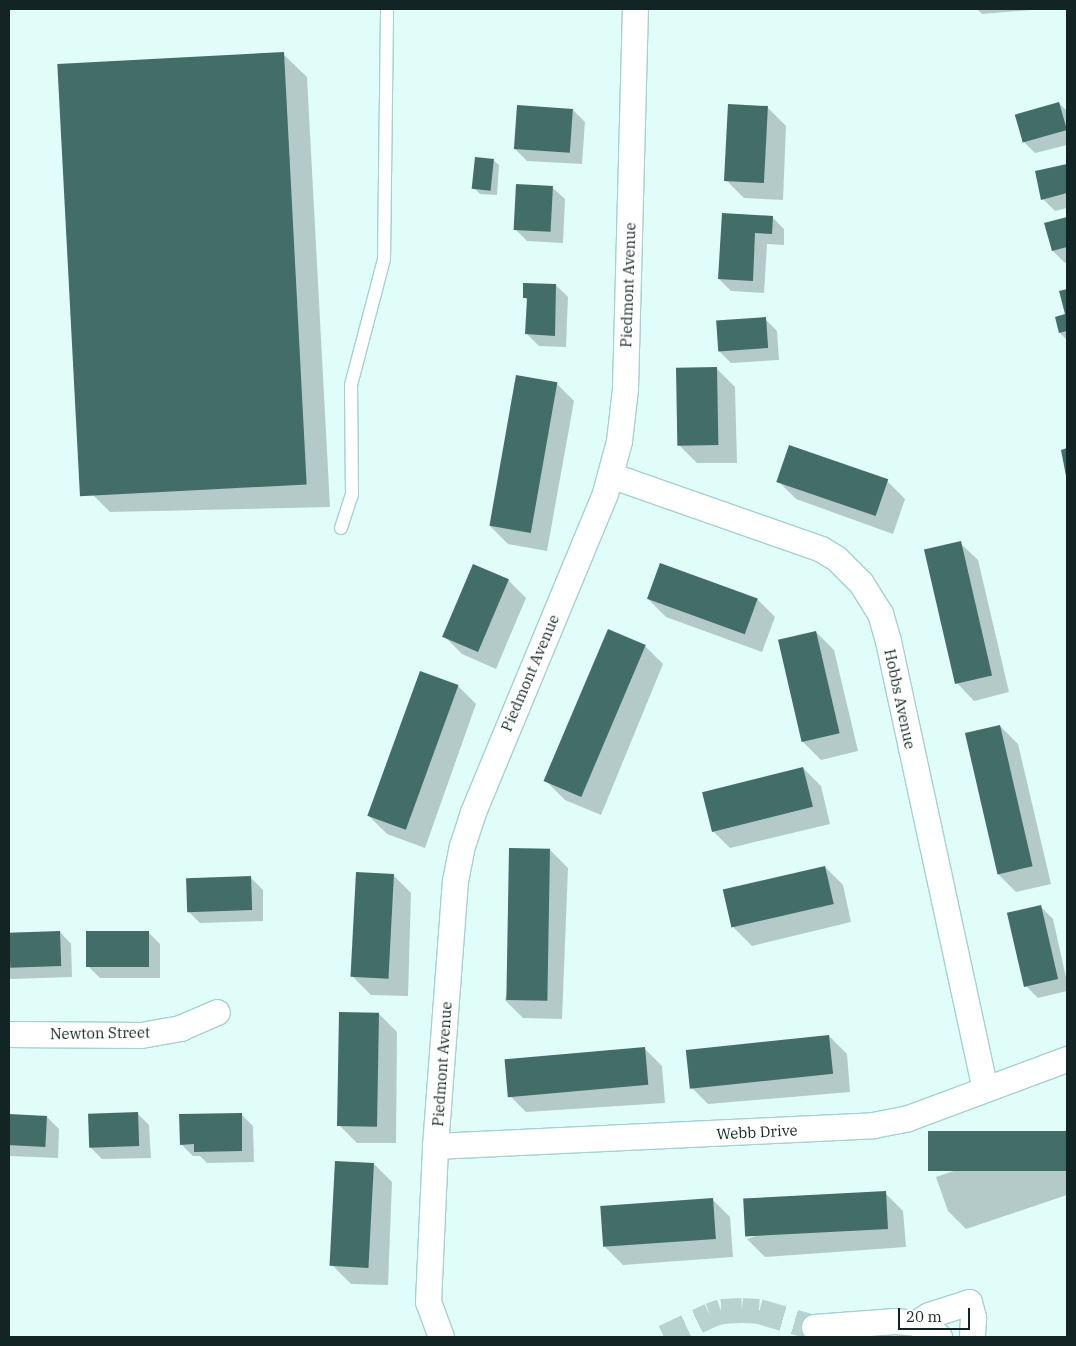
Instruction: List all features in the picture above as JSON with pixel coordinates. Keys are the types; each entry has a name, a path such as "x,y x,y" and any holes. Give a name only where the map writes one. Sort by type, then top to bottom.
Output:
{"street":[{"name":"Piedmont Avenue","path":"441,1337 428,1302 435,1146 455,881 462,846 473,812 605,493 619,441 625,388 636,9"},
{"name":"Hobbs Avenue","path":"610,475 820,549 836,558 862,583 880,613 888,641 984,1090"},
{"name":"Newton Street","path":"9,1034 141,1035 180,1028 217,1012"},
{"name":"Webb Drive","path":"435,1146 873,1126 908,1118 1067,1059"},
{"path":"916,1323 939,1310 969,1302 973,1317 972,1337"},
{"path":"814,1327 874,1321 916,1323 928,1328 940,1337"}],"lane":[{"path":"341,528 352,495 351,385 384,259 386,9"}],"building":[{"path":"284,52 307,484 80,496 57,64"},
{"path":"1059,102 1067,130 1023,143 1015,115"},
{"path":"728,104 768,106 764,183 724,181"},
{"path":"517,105 573,109 570,153 514,149"},
{"path":"475,157 494,159 491,191 472,189"},
{"path":"1067,164 1067,193 1041,200 1035,171"},
{"path":"516,184 553,186 551,232 514,230"},
{"path":"722,213 773,216 772,234 755,233 753,281 718,279"},
{"path":"1067,217 1067,247 1052,251 1044,223"},
{"path":"523,283 556,284 555,336 525,334 527,298 523,298"},
{"path":"1067,289 1067,331 1059,333 1055,317 1065,314 1059,291"},
{"path":"766,317 768,348 718,351 716,320"},
{"path":"717,367 718,445 677,446 676,368"},
{"path":"516,375 557,382 531,533 489,526"},
{"path":"789,445 888,479 876,516 776,482"},
{"path":"1067,448 1067,475 1066,476 1061,450"},
{"path":"961,541 992,675 955,684 924,550"},
{"path":"660,563 758,599 745,634 647,599"},
{"path":"473,564 509,579 478,652 442,637"},
{"path":"608,629 646,645 581,797 544,781"},
{"path":"816,631 840,733 802,742 778,640"},
{"path":"420,671 459,685 406,830 367,816"},
{"path":"1000,725 1033,866 998,874 965,733"},
{"path":"803,767 813,807 712,832 702,792"},
{"path":"509,848 550,849 547,1001 506,1000"},
{"path":"825,866 834,904 731,928 723,890"},
{"path":"356,872 394,874 388,979 351,977"},
{"path":"251,876 252,910 187,912 186,878"},
{"path":"1041,905 1058,979 1024,987 1007,913"},
{"path":"60,931 61,966 10,968 9,933"},
{"path":"86,931 149,931 149,967 86,967"},
{"path":"339,1012 379,1013 377,1127 337,1126"},
{"path":"829,1035 833,1074 690,1089 686,1050"},
{"path":"645,1047 648,1085 508,1097 505,1059"},
{"path":"138,1112 139,1146 89,1148 88,1114"},
{"path":"242,1113 242,1151 194,1152 194,1144 180,1145 179,1114"},
{"path":"9,1114 47,1116 45,1147 9,1145"},
{"path":"928,1131 1067,1131 1067,1171 928,1171"},
{"path":"335,1161 374,1163 368,1268 330,1266"},
{"path":"886,1191 888,1229 745,1236 743,1198"},
{"path":"713,1198 716,1239 603,1247 600,1206"}],"tunnel":[{"path":"664,1337 721,1311 759,1311 814,1327"}]}
